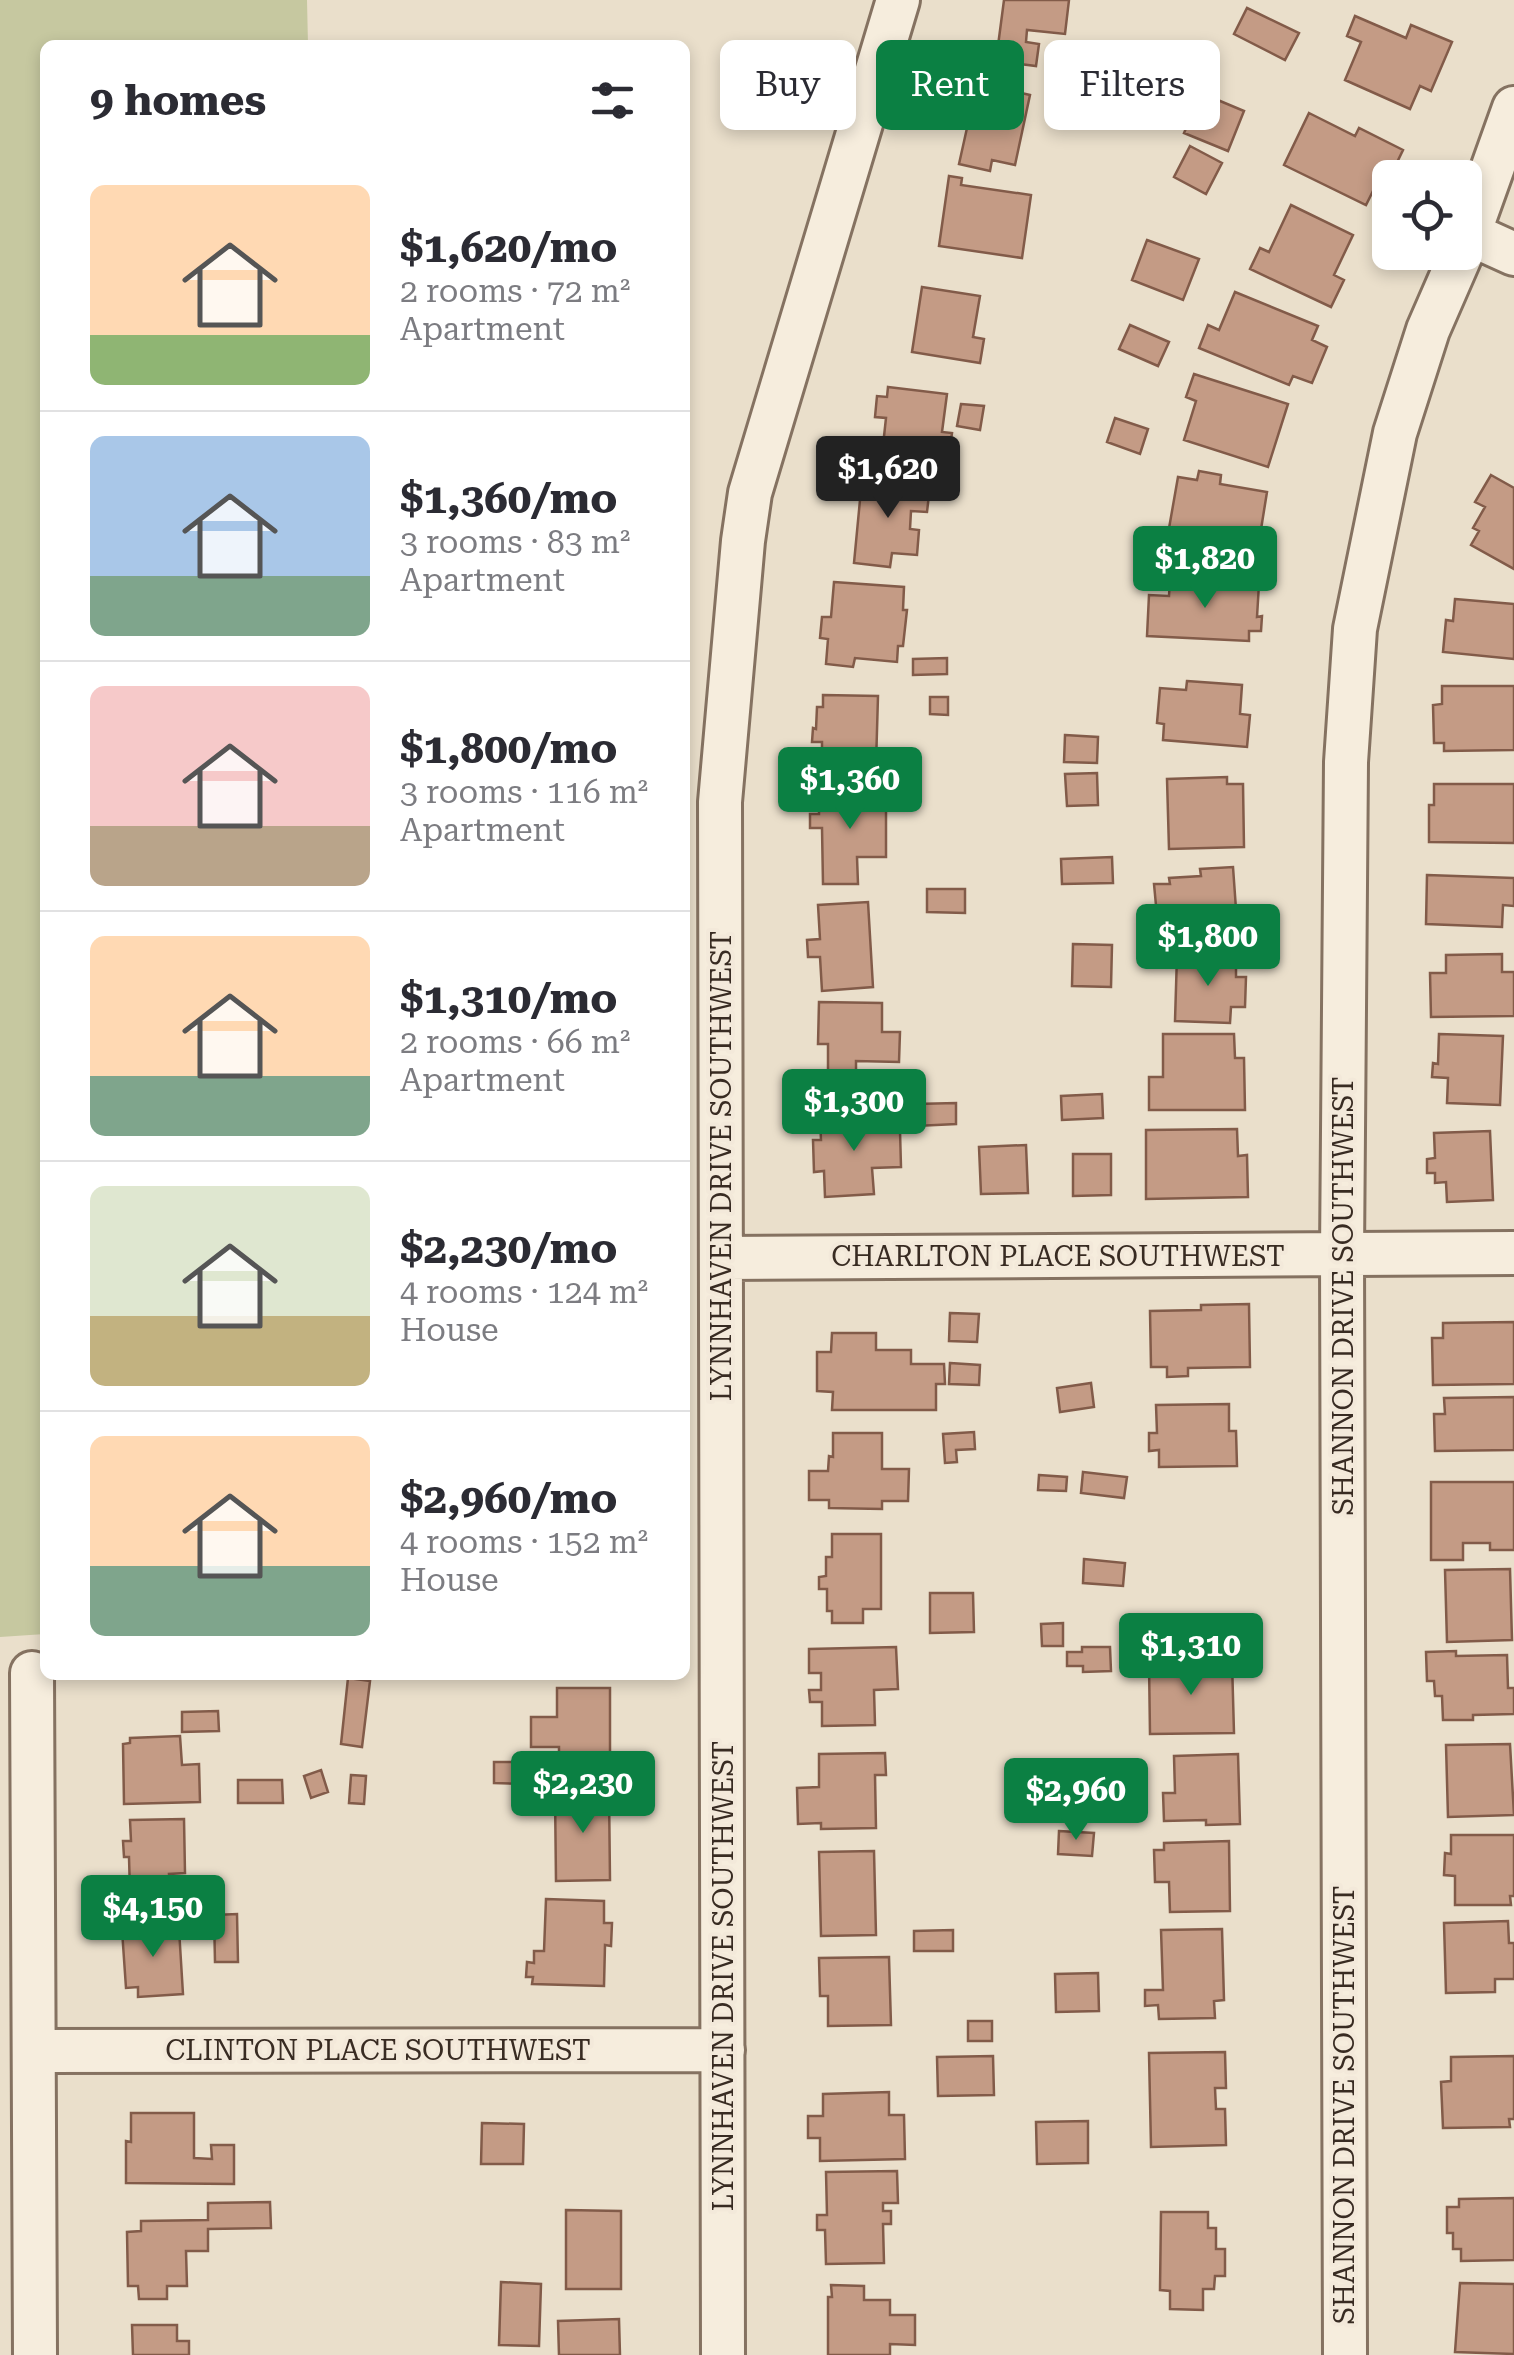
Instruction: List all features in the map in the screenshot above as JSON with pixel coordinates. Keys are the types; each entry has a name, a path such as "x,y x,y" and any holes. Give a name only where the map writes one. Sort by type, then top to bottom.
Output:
{"street":[{"name":"LYNNHAVEN DRIVE SOUTHWEST","path":"723,2355 720,802 750,494 898,0"},
{"name":"SHANNON DRIVE SOUTHWEST","path":"1482,197 1514,108"},
{"path":"1482,247 1514,254"},
{"name":"SHANNON DRIVE SOUTHWEST","path":"1345,2355 1342,1254 1346,762 1355,630 1395,432 1428,330 1454,270"},
{"name":"CHARLTON PLACE SOUTHWEST","path":"721,1258 1514,1253"},
{"path":"32,1673 35,2355"},
{"name":"CLINTON PLACE SOUTHWEST","path":"34,2051 723,2050"}],"green space":[{"path":"0,0 307,0 308,40 40,40 40,1634 0,1637"}],"building":[{"path":"1004,0 1069,0 1065,34 1027,30 1026,42 1039,44 1036,66 1024,64 1024,40 999,40"},
{"path":"1247,8 1299,33 1285,60 1234,34"},
{"path":"1355,16 1406,38 1411,25 1452,42 1431,91 1420,86 1410,109 1345,80 1361,42 1347,36"},
{"path":"1024,94 1030,95 1024,123"},
{"path":"1220,101 1244,111 1228,151 1184,133 1220,130"},
{"path":"1309,113 1355,136 1359,128 1403,150 1398,160 1372,160 1372,193 1366,205 1284,165"},
{"path":"967,130 1022,130 1015,165 992,160 990,171 959,164"},
{"path":"1190,146 1222,163 1206,194 1174,177"},
{"path":"949,176 962,178 961,185 1031,195 1022,258 939,246"},
{"path":"1291,205 1353,235 1334,275 1344,280 1331,307 1250,269 1260,248 1269,252"},
{"path":"1147,240 1199,259 1183,300 1132,280"},
{"path":"922,287 980,296 973,337 984,339 980,363 912,352"},
{"path":"1235,292 1318,326 1312,340 1327,347 1312,383 1293,376 1289,385 1199,348 1208,325 1219,330"},
{"path":"1130,325 1169,342 1158,366 1119,349"},
{"path":"1194,374 1288,404 1268,467 1184,440 1196,401 1186,397"},
{"path":"888,387 947,394 942,432 952,433 948,462 882,455 886,418 875,417 877,396 887,397"},
{"path":"961,404 984,406 980,430 957,426"},
{"path":"1115,418 1148,429 1140,454 1107,442"},
{"path":"1199,471 1221,475 1220,484 1267,492 1258,548 1168,534 1178,477 1197,480"},
{"path":"1491,475 1514,488 1514,569 1471,545 1479,531 1473,528 1485,507 1475,502"},
{"path":"862,479 930,486 927,512 911,511 910,529 919,530 917,555 892,553 890,567 854,563"},
{"path":"1170,579 1259,584 1257,617 1262,616 1261,631 1249,631 1249,641 1147,636 1149,595 1169,596"},
{"path":"834,582 904,587 903,610 907,610 897,662 855,658 853,667 826,664 828,639 820,638 822,617 831,617"},
{"path":"1455,599 1514,604 1514,659 1443,652 1446,620 1453,621"},
{"path":"947,658 947,674 913,675 913,659"},
{"path":"1187,681 1242,685 1240,714 1250,715 1247,747 1163,740 1164,724 1157,723 1160,688 1186,690"},
{"path":"1442,686 1514,686 1514,750 1444,751 1444,743 1434,743 1433,705 1442,704"},
{"path":"823,695 878,696 876,765 848,765 848,782 822,781 822,742 812,742 817,707 823,707"},
{"path":"930,697 948,697 948,715 930,714"},
{"path":"1065,735 1098,737 1097,763 1064,762"},
{"path":"1097,773 1098,805 1067,806 1065,774"},
{"path":"1227,777 1227,784 1243,784 1244,847 1169,849 1167,779"},
{"path":"1434,784 1514,784 1514,843 1429,842 1429,805 1434,805"},
{"path":"886,792 886,857 857,857 858,884 823,884 822,828 810,828 810,814 819,814 819,793"},
{"path":"1112,857 1113,883 1062,884 1061,859"},
{"path":"1233,867 1238,937 1169,942 1167,915 1157,916 1154,884 1170,884 1169,878 1201,876 1200,869"},
{"path":"1427,875 1514,878 1514,906 1503,905 1502,927 1426,924"},
{"path":"927,889 965,889 965,913 927,912"},
{"path":"868,902 873,987 822,991 820,957 808,957 807,940 820,939 818,905"},
{"path":"1073,944 1112,945 1111,987 1072,986"},
{"path":"1502,954 1502,972 1514,972 1514,1016 1431,1017 1430,973 1446,973 1446,955"},
{"path":"1177,955 1236,956 1236,977 1246,977 1245,1007 1231,1007 1230,1023 1175,1021"},
{"path":"819,1002 882,1003 882,1032 900,1032 899,1062 856,1061 856,1072 876,1072 875,1095 823,1093 828,1044 818,1044"},
{"path":"1163,1034 1234,1034 1235,1058 1244,1058 1245,1110 1149,1110 1149,1077 1163,1077"},
{"path":"1439,1034 1503,1036 1500,1105 1447,1103 1448,1078 1432,1077 1433,1063 1438,1064"},
{"path":"1102,1094 1103,1118 1062,1120 1061,1096"},
{"path":"956,1103 956,1124 916,1126 915,1104"},
{"path":"873,1115 874,1132 900,1131 901,1167 872,1168 874,1194 825,1197 824,1171 814,1172 813,1140 821,1140 820,1118"},
{"path":"1237,1129 1238,1156 1247,1155 1248,1197 1146,1199 1146,1130"},
{"path":"1490,1131 1493,1200 1447,1202 1446,1182 1435,1183 1435,1173 1427,1173 1427,1159 1435,1158 1434,1133"},
{"path":"1026,1145 1028,1193 981,1194 979,1147"},
{"path":"1073,1154 1111,1154 1111,1195 1073,1196"},
{"path":"1249,1304 1250,1367 1188,1368 1188,1376 1167,1377 1167,1367 1151,1367 1150,1311"},
{"path":"950,1313 979,1314 977,1342 949,1341"},
{"path":"1514,1322 1514,1384 1433,1385 1432,1338 1443,1338 1443,1323"},
{"path":"832,1333 876,1333 876,1350 911,1350 911,1364 944,1364 945,1384 936,1384 936,1410 832,1410 833,1392 817,1391 817,1352 831,1352"},
{"path":"950,1363 980,1365 979,1385 949,1384"},
{"path":"1091,1383 1094,1407 1060,1412 1057,1388"},
{"path":"1514,1397 1514,1450 1435,1451 1434,1414 1445,1414 1444,1398"},
{"path":"1229,1404 1229,1431 1236,1431 1237,1466 1159,1467 1159,1450 1149,1451 1149,1433 1157,1433 1156,1405"},
{"path":"974,1432 975,1449 956,1450 957,1462 945,1463 943,1434"},
{"path":"833,1433 882,1433 882,1469 909,1469 908,1501 882,1501 882,1509 829,1508 829,1500 809,1500 809,1471 828,1471 829,1456 833,1457"},
{"path":"1083,1472 1127,1477 1124,1498 1081,1493"},
{"path":"1039,1475 1067,1477 1066,1491 1038,1490"},
{"path":"1431,1482 1514,1482 1514,1550 1490,1550 1490,1543 1463,1543 1463,1560 1431,1560"},
{"path":"832,1534 881,1534 881,1609 863,1609 863,1623 832,1623 832,1611 827,1611 827,1589 819,1589 819,1577 826,1576 826,1557 832,1557"},
{"path":"1084,1559 1125,1563 1123,1586 1083,1583"},
{"path":"1510,1569 1512,1640 1447,1642 1445,1570"},
{"path":"930,1593 973,1593 974,1632 930,1633"},
{"path":"1063,1623 1063,1646 1042,1646 1041,1624"},
{"path":"896,1647 898,1689 874,1690 875,1725 822,1726 822,1702 810,1702 809,1690 821,1690 821,1673 809,1673 809,1649"},
{"path":"1082,1647 1110,1647 1111,1671 1083,1672 1083,1666 1067,1666 1067,1652 1082,1652"},
{"path":"1456,1651 1456,1656 1507,1655 1508,1688 1514,1688 1514,1714 1443,1720 1442,1696 1435,1696 1434,1681 1427,1681 1426,1652"},
{"path":"1232,1661 1234,1733 1150,1734 1149,1663"},
{"path":"348,1680 370,1681 362,1747 341,1744"},
{"path":"557,1688 610,1688 610,1764 559,1764 559,1747 531,1747 531,1717 557,1717"},
{"path":"218,1711 219,1731 182,1732 182,1712"},
{"path":"180,1736 182,1765 199,1764 200,1802 124,1804 123,1744 130,1743 130,1738"},
{"path":"1510,1744 1514,1815 1448,1817 1446,1745"},
{"path":"885,1753 886,1775 875,1775 876,1828 821,1829 821,1823 798,1824 797,1788 819,1787 819,1754"},
{"path":"1238,1754 1240,1824 1164,1821 1163,1793 1175,1793 1174,1756"},
{"path":"494,1762 528,1762 527,1784 494,1783"},
{"path":"321,1770 328,1792 311,1798 304,1776"},
{"path":"351,1775 366,1776 364,1804 349,1803"},
{"path":"238,1780 282,1780 283,1803 238,1803"},
{"path":"609,1792 610,1880 556,1881 555,1793"},
{"path":"184,1819 185,1873 169,1874 170,1892 130,1892 129,1857 124,1857 123,1841 131,1841 130,1820"},
{"path":"1059,1831 1094,1833 1092,1856 1058,1854"},
{"path":"1451,1835 1514,1835 1511,1905 1455,1905 1455,1876 1444,1875 1445,1853 1451,1854"},
{"path":"1229,1841 1230,1911 1170,1912 1169,1882 1155,1882 1154,1850 1164,1850 1164,1843"},
{"path":"874,1851 876,1935 821,1936 819,1852"},
{"path":"546,1899 604,1901 604,1923 612,1923 611,1946 605,1945 604,1986 532,1984 533,1977 526,1977 527,1962 534,1963 534,1951 544,1951"},
{"path":"237,1914 238,1962 215,1962 214,1915"},
{"path":"157,1919 158,1931 179,1929 183,1994 138,1997 138,1987 126,1988 122,1930 134,1929 133,1920"},
{"path":"1508,1921 1509,1943 1514,1943 1514,1979 1495,1979 1495,1992 1446,1993 1444,1923"},
{"path":"1222,1929 1224,2000 1214,2001 1215,2018 1159,2019 1158,2005 1145,2006 1145,1990 1163,1990 1161,1930"},
{"path":"953,1930 953,1951 914,1951 914,1931"},
{"path":"889,1957 891,2025 828,2026 828,1996 820,1996 819,1958"},
{"path":"1098,1973 1099,2011 1056,2012 1055,1974"},
{"path":"968,2021 992,2021 992,2041 968,2041"},
{"path":"1225,2052 1226,2088 1215,2088 1216,2109 1225,2109 1226,2145 1151,2147 1149,2053"},
{"path":"993,2056 994,2095 938,2096 937,2057"},
{"path":"1514,2056 1514,2119 1509,2119 1510,2127 1443,2128 1441,2082 1451,2081 1451,2057"},
{"path":"889,2092 889,2115 904,2115 905,2159 820,2161 820,2138 808,2138 808,2116 823,2116 823,2094"},
{"path":"131,2113 194,2113 194,2158 212,2159 211,2145 234,2145 234,2184 126,2183"},
{"path":"1088,2121 1088,2163 1037,2164 1036,2122"},
{"path":"482,2123 524,2124 523,2164 481,2164"},
{"path":"897,2171 898,2203 883,2203 883,2211 891,2211 891,2224 883,2224 884,2263 826,2264 825,2230 817,2230 817,2215 827,2215 826,2172"},
{"path":"1514,2198 1514,2260 1461,2261 1461,2249 1453,2249 1453,2233 1447,2233 1447,2207 1459,2207 1459,2199"},
{"path":"270,2202 271,2228 208,2229 208,2251 186,2251 187,2286 167,2286 167,2299 139,2299 138,2286 128,2286 127,2232 141,2231 141,2221 208,2220 208,2203"},
{"path":"566,2210 621,2211 621,2289 566,2289"},
{"path":"1161,2212 1208,2212 1208,2228 1216,2228 1216,2249 1225,2249 1225,2276 1215,2276 1214,2289 1203,2289 1203,2310 1170,2309 1170,2291 1160,2290"},
{"path":"501,2282 541,2284 539,2346 499,2345"},
{"path":"1460,2283 1514,2284 1514,2354 1455,2352"},
{"path":"831,2285 864,2286 864,2300 890,2300 890,2315 915,2315 915,2345 890,2344 890,2355 828,2355"},
{"path":"619,2319 620,2355 559,2355 558,2321"},
{"path":"132,2325 177,2325 177,2341 189,2341 189,2355 133,2355"}]}
